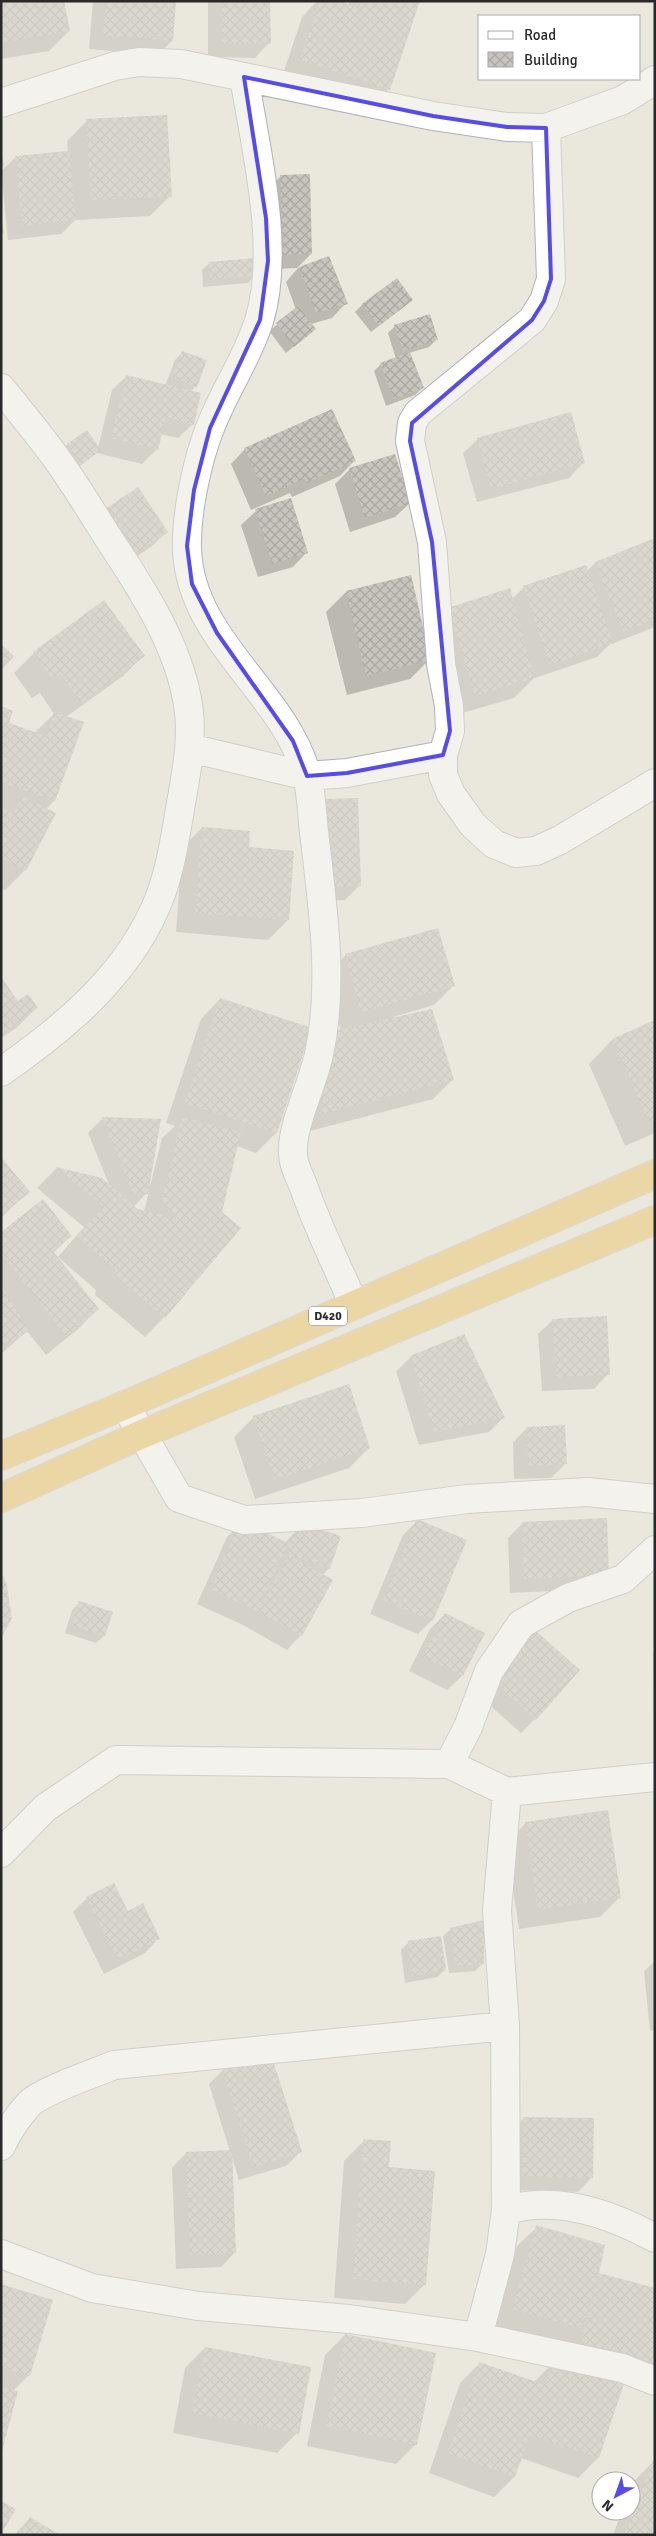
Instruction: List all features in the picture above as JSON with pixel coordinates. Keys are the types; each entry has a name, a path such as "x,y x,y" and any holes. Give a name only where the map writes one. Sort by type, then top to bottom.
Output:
{"highway":[{"name":"D420","path":"1,1456 125,1405 655,1174"},
{"path":"1,1498 140,1435 655,1220"}],"street":[{"path":"1,102 115,66 139,62 181,64 433,116 507,127 546,128 623,100 655,80"},
{"path":"244,76 266,218 268,261 260,320 241,366 210,428 194,490 187,546 192,584 200,605 217,633 293,741 307,776 325,926 326,988 320,1054 295,1134 292,1156 306,1196 354,1305"},
{"path":"546,128 551,279 544,300 532,320 418,414 412,423 410,441 432,542 441,664 449,706 450,731 443,755 443,776 451,794 473,825 494,844 516,853 536,851 560,840 655,783"},
{"path":"1,388 54,455 139,584 172,650 185,690 190,748 178,820 161,894 140,935 118,970 87,1005 31,1051 1,1072"},
{"path":"190,748 307,776 364,771 443,755"},
{"path":"125,1405 140,1435 179,1498 244,1520 362,1513 467,1499 588,1492 655,1499"},
{"path":"449,1764 468,1727 489,1671 521,1624 568,1598 623,1579 655,1550"},
{"path":"1,1853 45,1808 116,1760 449,1764 507,1792 655,1777"},
{"path":"478,2337 500,2254 506,2210 505,2026 497,1910 507,1792"},
{"path":"1,2146 6,2134 30,2103 65,2085 114,2066 505,2026"},
{"path":"506,2210 537,2204 582,2209 632,2226 655,2238"},
{"path":"1,2254 92,2288 111,2292 198,2306 349,2319 478,2337 622,2368 655,2381"}],"highlighted area":[{"path":"244,77 433,116 507,127 546,128 551,279 544,301 532,320 412,423 410,441 432,542 450,731 443,755 347,773 307,776 293,741 217,633 192,584 187,546 194,490 210,428 260,320 268,261 266,218"}],"building":[{"path":"1,1 64,1 70,31 1,43"},
{"path":"106,1 176,1 173,41 103,35"},
{"path":"222,1 270,1 271,44 222,43"},
{"path":"320,1 339,1 359,8 362,1 420,1 390,90 300,60"},
{"path":"167,115 172,197 91,200 86,119"},
{"path":"69,151 76,220 22,226 15,156"},
{"path":"310,174 312,254 283,255 280,175"},
{"path":"329,256 348,304 316,313 299,267"},
{"path":"255,258 256,276 210,280 209,262"},
{"path":"397,278 413,300 379,326 362,304"},
{"path":"298,306 316,329 294,347 276,323"},
{"path":"430,314 438,340 403,351 394,325"},
{"path":"182,351 207,360 197,387 172,377"},
{"path":"410,352 424,388 394,399 380,363"},
{"path":"126,375 201,393 194,425 166,417 158,450 111,438"},
{"path":"332,409 356,461 307,483 304,479 266,496 244,448"},
{"path":"571,412 585,463 491,489 477,438"},
{"path":"87,430 101,450 81,465 67,444"},
{"path":"395,454 411,503 365,518 349,468"},
{"path":"138,487 168,532 135,554 105,509"},
{"path":"291,498 308,553 272,564 255,509"},
{"path":"655,538 655,620 623,632 595,562"},
{"path":"586,565 613,643 550,665 523,586"},
{"path":"411,575 431,660 366,676 346,591"},
{"path":"510,588 535,678 475,696 448,608"},
{"path":"104,600 145,656 81,703 60,674 52,679 33,652"},
{"path":"1,644 14,656 1,670"},
{"path":"1,706 13,711 9,723 46,736 54,712 84,722 55,801 1,782"},
{"path":"22,796 56,813 26,871 3,859 1,863 1,807 13,813"},
{"path":"358,798 361,886 329,887 326,799"},
{"path":"202,827 250,831 249,847 294,851 289,920 195,913"},
{"path":"438,928 455,986 361,1012 345,954"},
{"path":"1,977 18,1001 28,994 38,1008 1,1034"},
{"path":"220,998 312,1028 277,1133 185,1103"},
{"path":"432,1009 454,1080 321,1114 334,1031"},
{"path":"655,1020 655,1120 649,1123 612,1039"},
{"path":"102,1117 161,1119 148,1194 133,1194"},
{"path":"182,1117 241,1132 222,1212 241,1228 165,1318 115,1275 116,1269 77,1237 103,1206 56,1167 102,1178 138,1209 180,1219 161,1203"},
{"path":"1,1157 30,1192 1,1215"},
{"path":"43,1199 72,1236 53,1251 99,1309 66,1336 1,1253 1,1232"},
{"path":"1,1286 29,1331 1,1348"},
{"path":"607,1316 610,1375 556,1377 552,1319"},
{"path":"464,1334 505,1418 434,1432 410,1356"},
{"path":"349,1384 370,1448 275,1480 253,1416"},
{"path":"565,1425 567,1464 528,1466 527,1427"},
{"path":"607,1518 609,1575 524,1579 522,1522"},
{"path":"417,1519 467,1540 433,1621 383,1600"},
{"path":"241,1521 288,1543 259,1608 289,1555 333,1580 302,1636 257,1611 210,1589"},
{"path":"301,1523 341,1536 330,1569 289,1555 288,1543"},
{"path":"1,1572 6,1582 12,1618 1,1639"},
{"path":"79,1601 113,1612 105,1636 72,1626"},
{"path":"445,1613 485,1633 463,1676 423,1657"},
{"path":"536,1631 580,1670 536,1720 492,1680"},
{"path":"608,1810 621,1898 538,1910 525,1822"},
{"path":"114,1883 128,1911 143,1903 160,1939 118,1960 86,1897"},
{"path":"484,1920 484,1964 456,1966 450,1928"},
{"path":"441,1936 446,1970 412,1976 408,1941"},
{"path":"271,2054 302,2152 253,2167 222,2069"},
{"path":"523,2117 594,2118 593,2178 522,2176"},
{"path":"363,2139 391,2141 389,2167 435,2171 426,2285 353,2279"},
{"path":"232,2150 236,2253 190,2255 186,2152"},
{"path":"536,2225 605,2245 599,2273 655,2288 655,2363 580,2343 597,2281 581,2328 512,2309"},
{"path":"1,2284 53,2300 30,2376 1,2367"},
{"path":"345,2334 436,2353 417,2445 326,2426"},
{"path":"205,2347 311,2367 299,2434 192,2413"},
{"path":"554,2360 624,2384 599,2458 530,2435 515,2477 448,2453 479,2362 545,2385"},
{"path":"1,2386 18,2391 2,2451 1,2451"},
{"path":"653,2460 655,2461 655,2535 624,2535 629,2521 641,2521 641,2491"},
{"path":"1,2501 16,2509 1,2534"},
{"path":"30,2517 60,2535 19,2535"}]}
